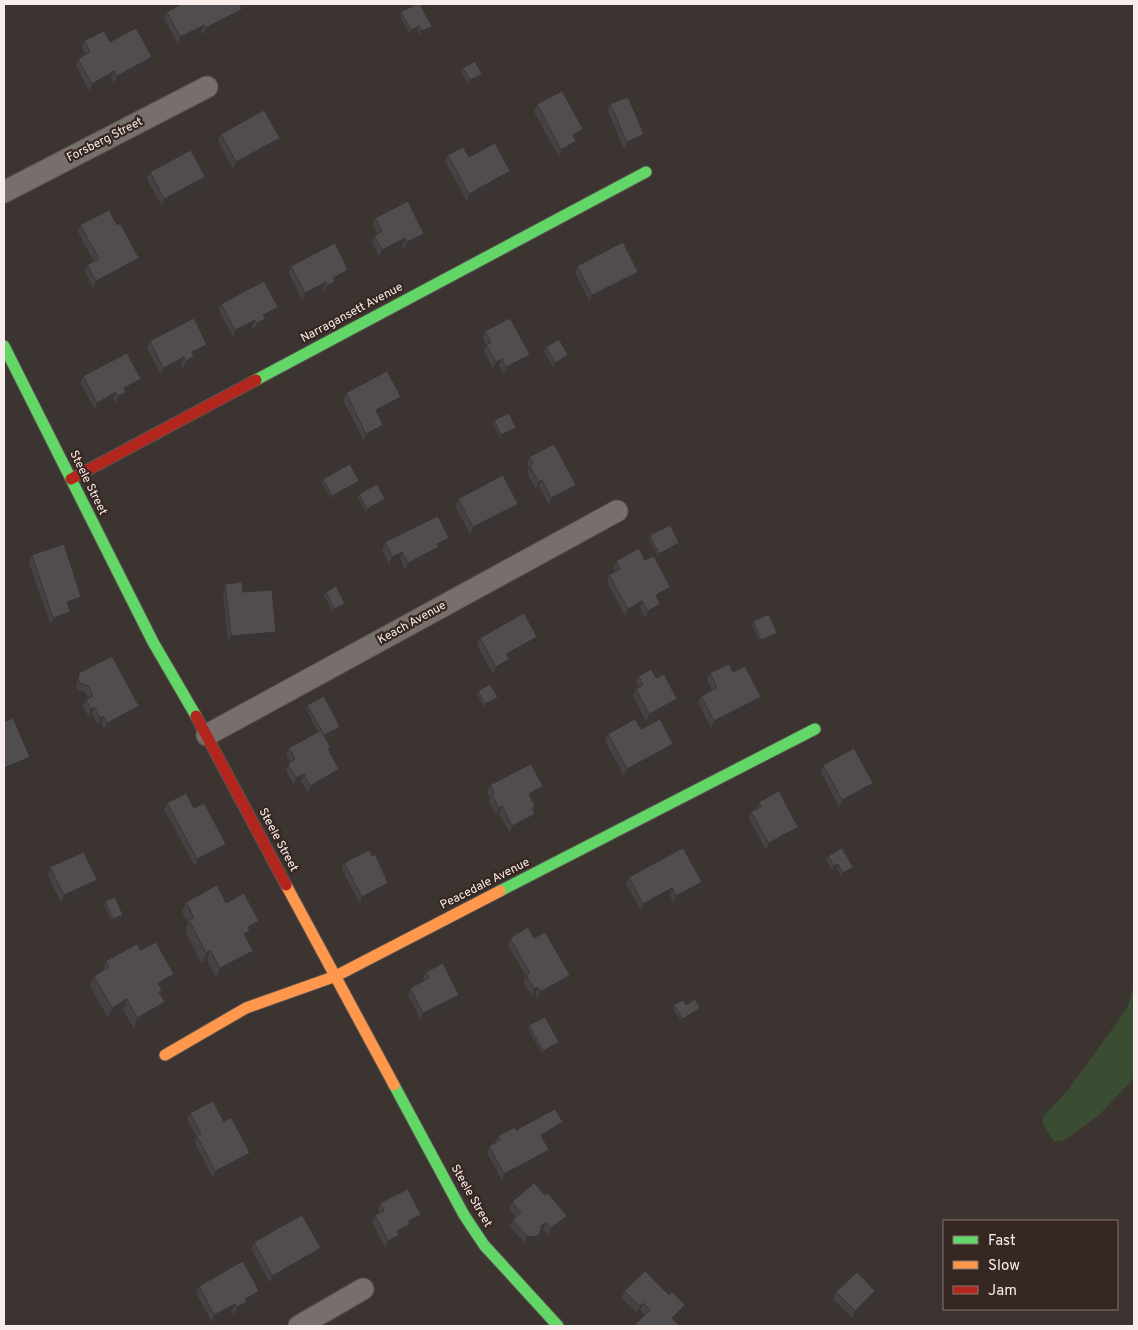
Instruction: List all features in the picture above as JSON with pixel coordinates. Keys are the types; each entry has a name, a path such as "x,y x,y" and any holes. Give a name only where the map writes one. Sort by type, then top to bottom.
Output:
{"street":[{"name":"Forsberg Street","path":"4,192 207,88"},
{"name":"Narragansett Avenue","path":"72,478 646,172"},
{"name":"Steele Street","path":"4,346 153,642 207,735 466,1219 484,1245 558,1326"},
{"name":"Keach Avenue","path":"207,735 616,511"},
{"name":"Peacedale Avenue","path":"165,1055 246,1008 336,976 815,729"},
{"path":"299,1326 363,1288"}],"green space":[{"path":"1134,979 1134,1078 1100,1114 1065,1140 1054,1142 1043,1124 1043,1117 1068,1090 1126,1010 1131,997"}],"building":[{"path":"182,4 239,4 242,9 206,28 204,25 180,37 167,12"},
{"path":"420,4 432,27 421,31 419,26 411,30 401,12"},
{"path":"136,28 152,57 117,76 114,71 92,84 78,59 90,52 84,41 104,31 110,42"},
{"path":"475,61 482,74 470,80 463,68"},
{"path":"562,91 583,129 573,135 576,141 561,150 537,104"},
{"path":"628,97 644,134 627,142 610,104"},
{"path":"264,110 280,138 236,162 221,134"},
{"path":"495,143 510,171 469,194 448,155 463,147 469,157"},
{"path":"191,150 205,177 164,199 150,172"},
{"path":"408,201 424,234 407,242 405,238 382,250 374,236 382,231 375,218"},
{"path":"109,210 117,225 120,223 139,258 96,281 87,265 99,259 80,225"},
{"path":"623,242 638,272 592,295 577,266"},
{"path":"335,243 348,270 333,278 335,282 327,285 326,282 305,293 291,266"},
{"path":"264,281 278,307 263,315 265,319 257,323 255,320 235,330 221,304"},
{"path":"194,318 207,345 192,352 194,356 186,361 184,357 163,368 150,341"},
{"path":"510,318 530,355 506,367 502,359 496,362 486,345 491,342 485,331"},
{"path":"559,339 568,355 555,363 546,347"},
{"path":"127,353 141,379 124,388 126,392 118,396 116,392 97,403 83,376"},
{"path":"387,371 401,397 376,410 383,425 366,434 346,393"},
{"path":"509,413 516,428 501,435 494,420"},
{"path":"554,444 576,485 551,498 542,480 538,482 530,466 533,463 529,457"},
{"path":"350,464 359,481 332,496 323,479"},
{"path":"503,475 518,504 473,527 458,499"},
{"path":"377,484 385,499 367,509 359,494"},
{"path":"438,516 449,538 437,544 439,547 408,563 402,552 392,557 385,542"},
{"path":"670,525 679,543 659,554 650,535"},
{"path":"64,544 81,597 67,602 70,612 53,618 32,555"},
{"path":"639,548 645,560 654,556 670,587 656,595 660,604 648,611 642,601 628,609 609,575 620,569 616,561"},
{"path":"242,582 243,592 272,590 276,632 231,636 225,584"},
{"path":"336,586 345,604 334,609 326,592"},
{"path":"524,613 537,637 506,654 509,659 496,667 480,638"},
{"path":"769,614 777,633 761,640 753,621"},
{"path":"112,656 139,706 107,723 103,716 100,718 94,707 91,709 86,700 93,696 89,686 80,683 78,679 79,673"},
{"path":"729,664 733,672 745,666 761,697 714,721 701,696 717,688 710,673"},
{"path":"651,669 656,678 664,674 677,699 649,714 636,689 643,685 639,676"},
{"path":"490,684 498,697 485,704 478,691"},
{"path":"324,696 340,727 324,735 307,705"},
{"path":"13,718 30,757 4,768 4,722"},
{"path":"635,719 641,729 660,719 673,744 627,769 608,734"},
{"path":"321,730 331,748 328,749 339,769 310,786 304,774 296,778 288,764 295,759 289,748"},
{"path":"854,748 873,783 842,800 823,765"},
{"path":"531,764 543,786 529,794 535,806 532,808 535,814 512,826 502,806 499,808 492,795 494,793 490,785"},
{"path":"779,791 798,827 769,843 751,812 761,807 759,802"},
{"path":"186,793 194,808 204,803 226,844 197,859 167,803"},
{"path":"683,848 702,882 676,896 672,888 643,904 629,877"},
{"path":"842,848 853,867 843,873 838,864 834,866 828,856"},
{"path":"369,850 372,856 375,854 388,883 362,897 344,863"},
{"path":"84,852 97,880 64,895 50,867"},
{"path":"217,885 226,903 244,893 259,921 248,927 250,931 244,934 253,951 220,968 210,950 206,953 189,920 194,918 186,902"},
{"path":"115,897 123,915 113,919 105,901"},
{"path":"528,927 534,938 545,932 570,975 540,992 538,987 534,989 526,975 530,973 510,938"},
{"path":"156,942 174,974 158,983 162,990 159,992 165,1002 137,1018 127,999 112,1008 94,976 109,967 106,961 137,944 141,950"},
{"path":"443,963 459,995 423,1013 410,988 429,978 426,972"},
{"path":"695,999 700,1008 683,1019 674,1005 683,1000 686,1005"},
{"path":"545,1017 559,1042 543,1051 529,1025"},
{"path":"213,1101 224,1122 231,1117 250,1153 215,1171 197,1136 201,1134 190,1113"},
{"path":"555,1109 563,1122 541,1135 549,1150 504,1174 489,1146 500,1140 498,1136 515,1127 516,1130"},
{"path":"534,1183 545,1195 548,1193 567,1216 551,1228 546,1222 541,1226 539,1235 535,1237 527,1236 513,1220 521,1213 512,1202"},
{"path":"408,1189 421,1215 408,1221 410,1224 397,1231 399,1235 388,1241 375,1215 384,1211 380,1203"},
{"path":"302,1215 321,1248 272,1276 254,1242"},
{"path":"243,1261 259,1291 245,1299 247,1302 237,1307 235,1304 214,1315 199,1286"},
{"path":"645,1271 669,1295 672,1292 685,1305 672,1318 680,1326 633,1326 650,1310 643,1303 640,1306 624,1291"},
{"path":"857,1272 875,1291 855,1311 836,1292"}],"traffic: fast":[{"path":"256,380 646,172"},
{"path":"4,346 153,642 196,716"},
{"path":"500,891 815,729"},
{"path":"394,1085 464,1215 484,1245 558,1326"}],"traffic: slow":[{"path":"286,885 394,1085"},
{"path":"165,1055 246,1008 336,976 500,891"}],"traffic: jam":[{"path":"71,479 256,380"},
{"path":"196,716 286,885"}]}
